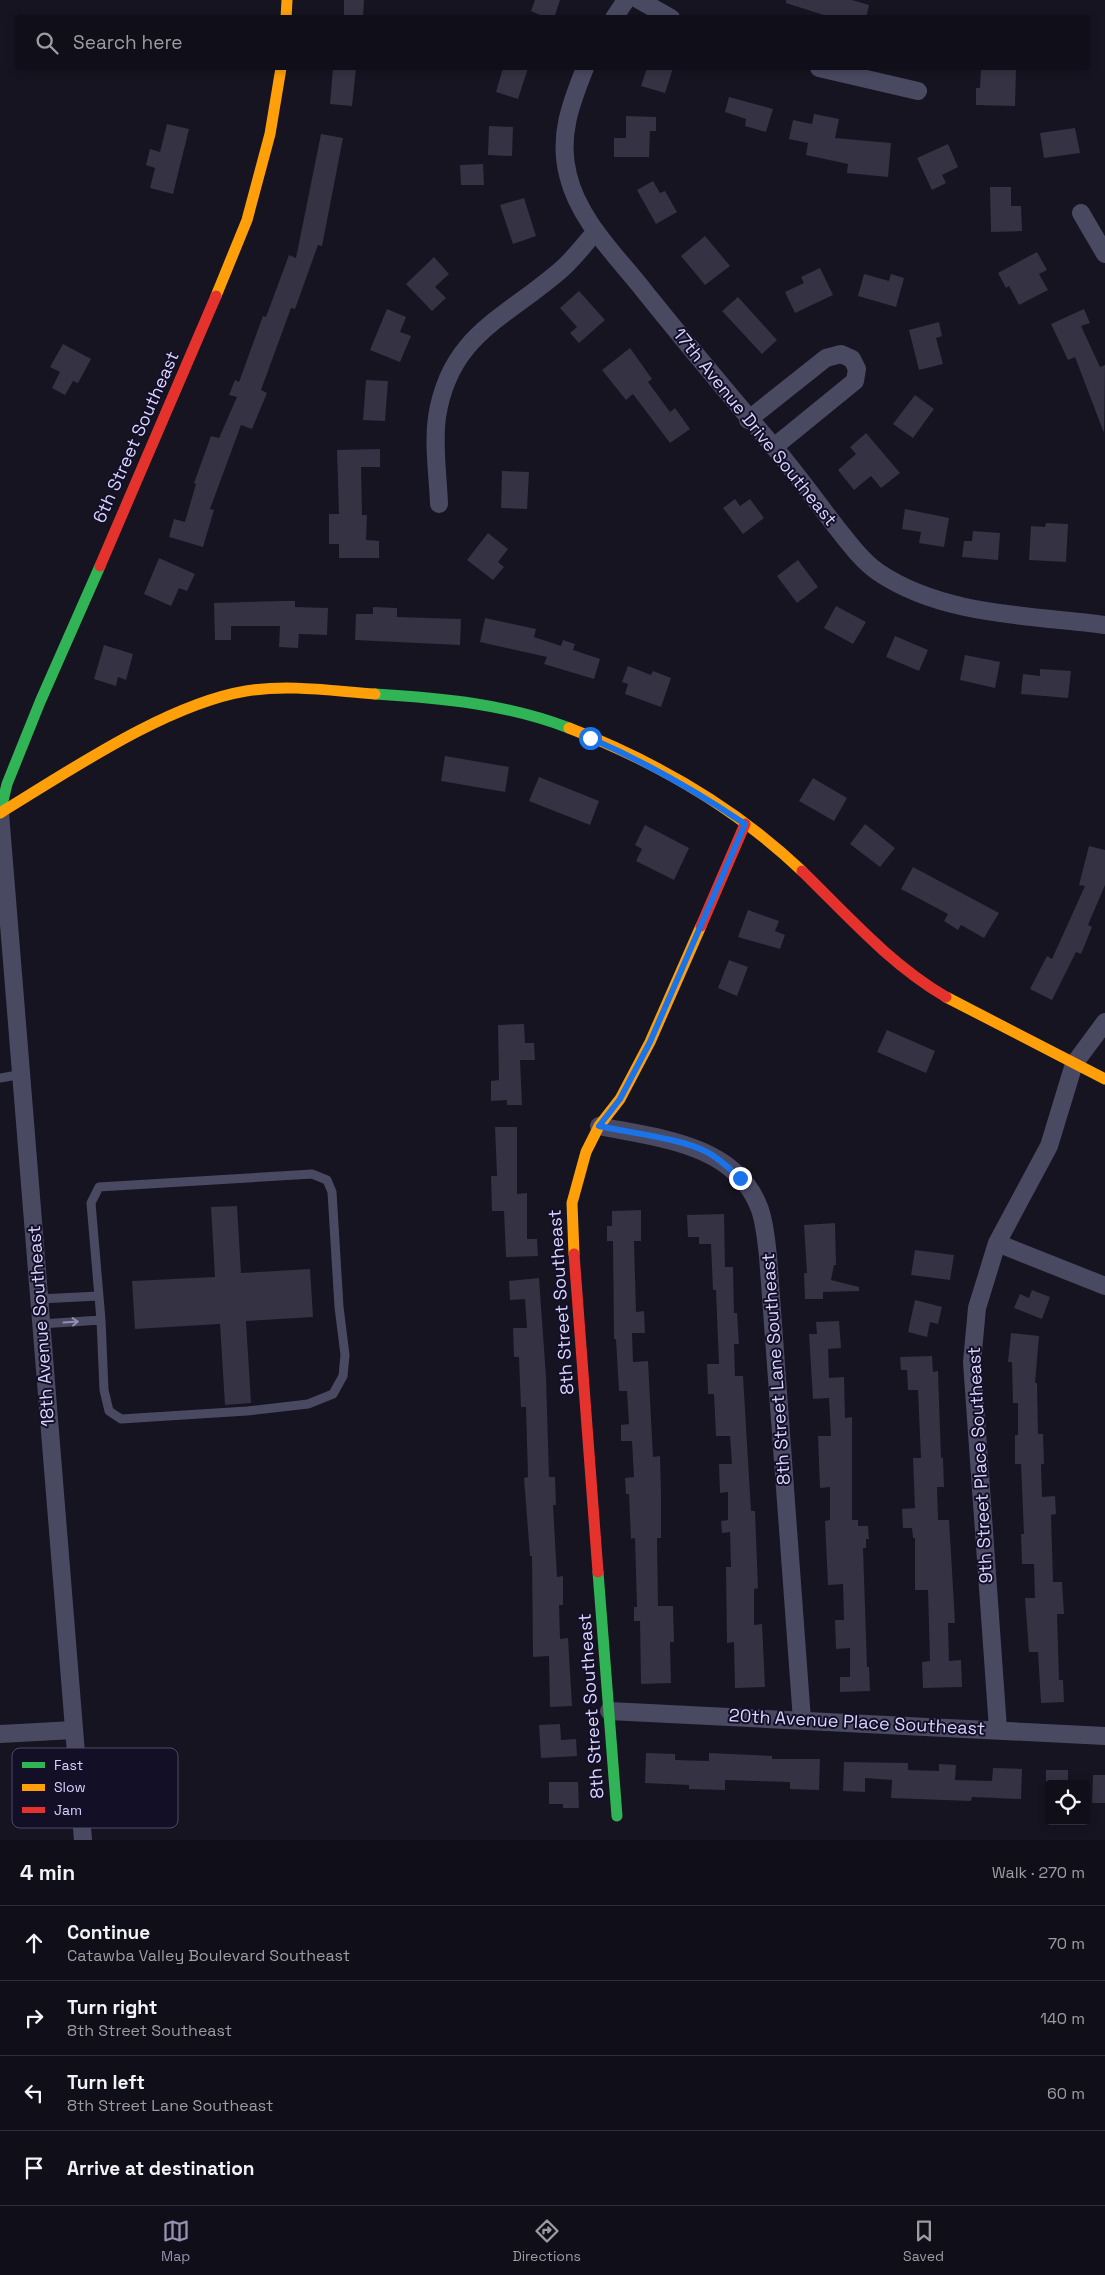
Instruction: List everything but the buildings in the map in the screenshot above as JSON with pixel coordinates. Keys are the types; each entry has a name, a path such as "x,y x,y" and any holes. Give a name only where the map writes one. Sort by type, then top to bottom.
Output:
{"street":[{"path":"286,15 287,0"},
{"path":"616,15 626,0"},
{"path":"639,0 666,15"},
{"name":"6th Street Southeast","path":"0,813 7,784 40,702 195,348 247,220 270,134 281,70"},
{"name":"17th Avenue Drive Southeast","path":"584,70 571,102 564,129 564,153 568,177 579,202 596,232 616,260 640,285 748,420 774,447 853,549 876,571 902,586 936,600 971,607 1105,625"},
{"path":"828,70 918,91"},
{"path":"1082,213 1105,254"},
{"path":"439,504 437,419 449,373 461,354 477,336 562,269 596,232"},
{"path":"748,420 826,358 841,354 852,359 857,369 856,381 774,447"},
{"path":"0,813 146,728 206,701 231,694 263,688 303,688 414,697 486,705 515,711 590,738 630,755 714,803 745,824 788,859 902,966 933,989 1105,1079"},
{"name":"18th Avenue Southeast","path":"0,813 23,1074 39,1299 75,1748"},
{"name":"8th Street Southeast","path":"617,1816 572,1228 572,1203 576,1179 586,1152 599,1126 620,1099 650,1042 745,824"},
{"name":"9th Street Place Southeast","path":"998,1729 972,1362 977,1308 997,1243 1049,1146 1074,1064 1105,1022"},
{"name":"8th Street Lane Southeast","path":"599,1126 676,1142 706,1152 724,1163 740,1178 753,1192 760,1208 768,1256 802,1720"},
{"path":"997,1243 1105,1286"},
{"name":"20th Avenue Place Southeast","path":"609,1711 998,1729 1105,1736"},
{"path":"0,1734 74,1730"}],"lane":[{"path":"0,1078 23,1074"},
{"path":"312,1174 327,1180 332,1192 339,1307 345,1355 343,1376 333,1394 308,1404 121,1419 109,1411 104,1390 101,1320 91,1203 99,1187 312,1174"},
{"path":"39,1299 99,1296"},
{"path":"41,1324 101,1320"}],"traffic: fast":[{"path":"0,813 7,784 40,702 100,566"},
{"path":"375,694 449,700 498,708 522,713 569,728"},
{"path":"598,1572 617,1816"}],"traffic: slow":[{"path":"286,15 287,0"},
{"path":"216,296 247,220 270,134 281,70"},
{"path":"0,813 119,741 152,724 216,698 246,691 278,688 375,694"},
{"path":"569,728 632,755 693,788 750,827 802,871"},
{"path":"574,1254 572,1203 586,1152 599,1126 620,1099 650,1042 701,926"},
{"path":"946,997 1105,1079"}],"traffic: jam":[{"path":"100,566 216,296"},
{"path":"701,926 745,824"},
{"path":"802,871 853,922 906,970 946,997"},
{"path":"574,1254 598,1572"}],"route":[{"path":"590,738 630,755 714,803 745,824 650,1042 620,1099 599,1126 676,1142 706,1152 724,1163 740,1178"}]}
